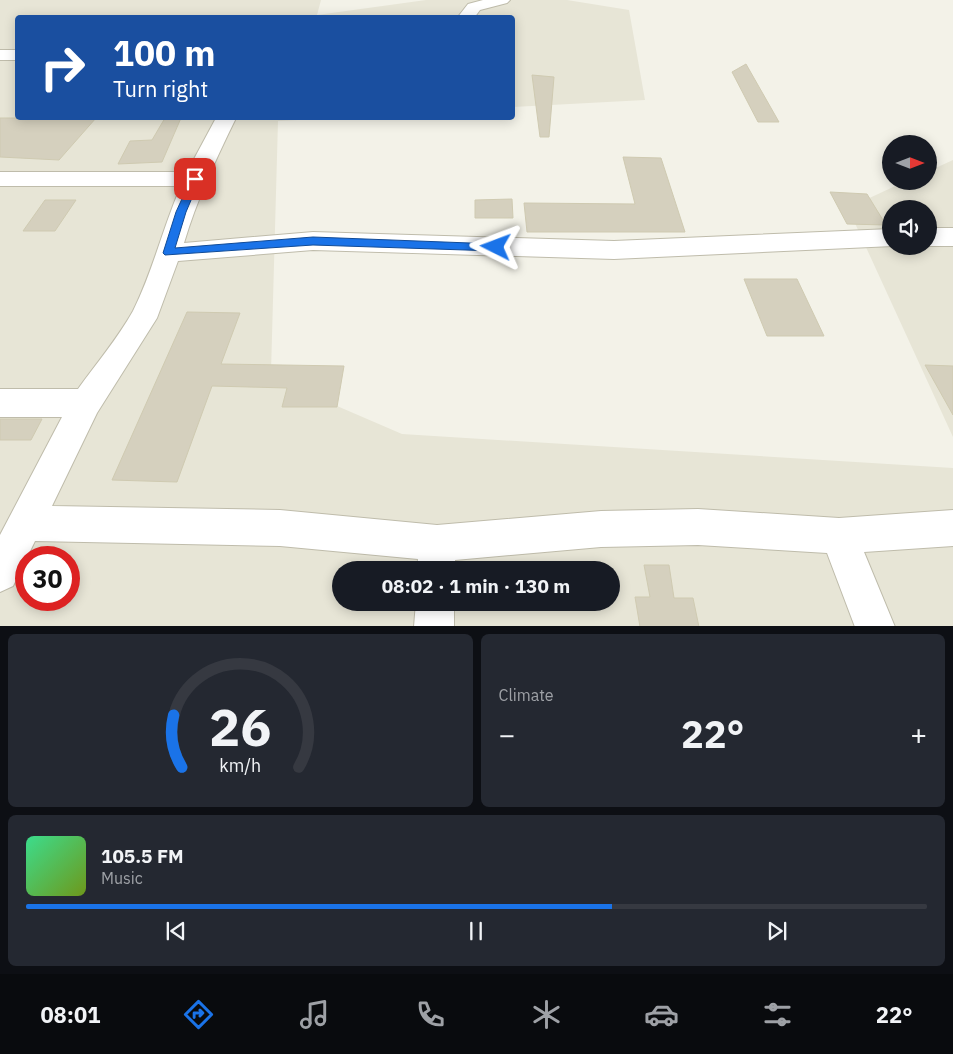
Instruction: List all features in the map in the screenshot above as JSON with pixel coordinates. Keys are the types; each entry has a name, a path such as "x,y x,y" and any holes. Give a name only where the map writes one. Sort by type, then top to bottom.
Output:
{"street":[{"path":"467,15 474,7 502,0"},
{"path":"0,55 15,55"},
{"path":"0,573 86,403 143,318 168,253 181,212 195,179 225,120"},
{"path":"0,178 195,179"},
{"path":"937,237 953,237"},
{"path":"168,253 313,241 614,250 882,238"},
{"path":"0,403 86,403"},
{"path":"24,523 280,528 437,556 601,529 688,527 839,536 953,528"},
{"path":"839,536 875,626"},
{"path":"434,626 435,611"}],"shaded area":[{"path":"0,0 321,0 317,15 15,15 15,120 298,120 278,121 271,372 337,406 402,434 953,468 953,626 0,626"},
{"path":"426,0 567,0 629,10 645,100 515,107 515,15 317,15"},
{"path":"953,160 953,437 848,208 887,190 938,190 938,167"}],"building":[{"path":"746,64 779,122 758,122 732,72"},
{"path":"532,75 554,77 549,137 540,137"},
{"path":"0,118 15,118 15,120 94,120 59,160 0,157"},
{"path":"164,120 180,120 162,162 118,164 130,141 152,140"},
{"path":"623,157 661,158 685,232 527,232 524,203 635,204"},
{"path":"830,192 867,194 882,218 882,225 847,224"},
{"path":"512,199 513,218 475,218 475,200"},
{"path":"45,200 76,200 55,231 23,231"},
{"path":"744,279 797,279 824,336 767,336"},
{"path":"187,312 240,313 221,364 344,366 337,407 282,407 287,388 212,386 177,482 112,480"},
{"path":"925,365 953,366 953,415"},
{"path":"0,419 42,419 31,440 0,440"},
{"path":"644,565 669,565 674,598 693,598 699,626 640,626 635,597 650,597"}],"route":[{"path":"195,179 181,212 168,253 313,241 496,247"}]}
